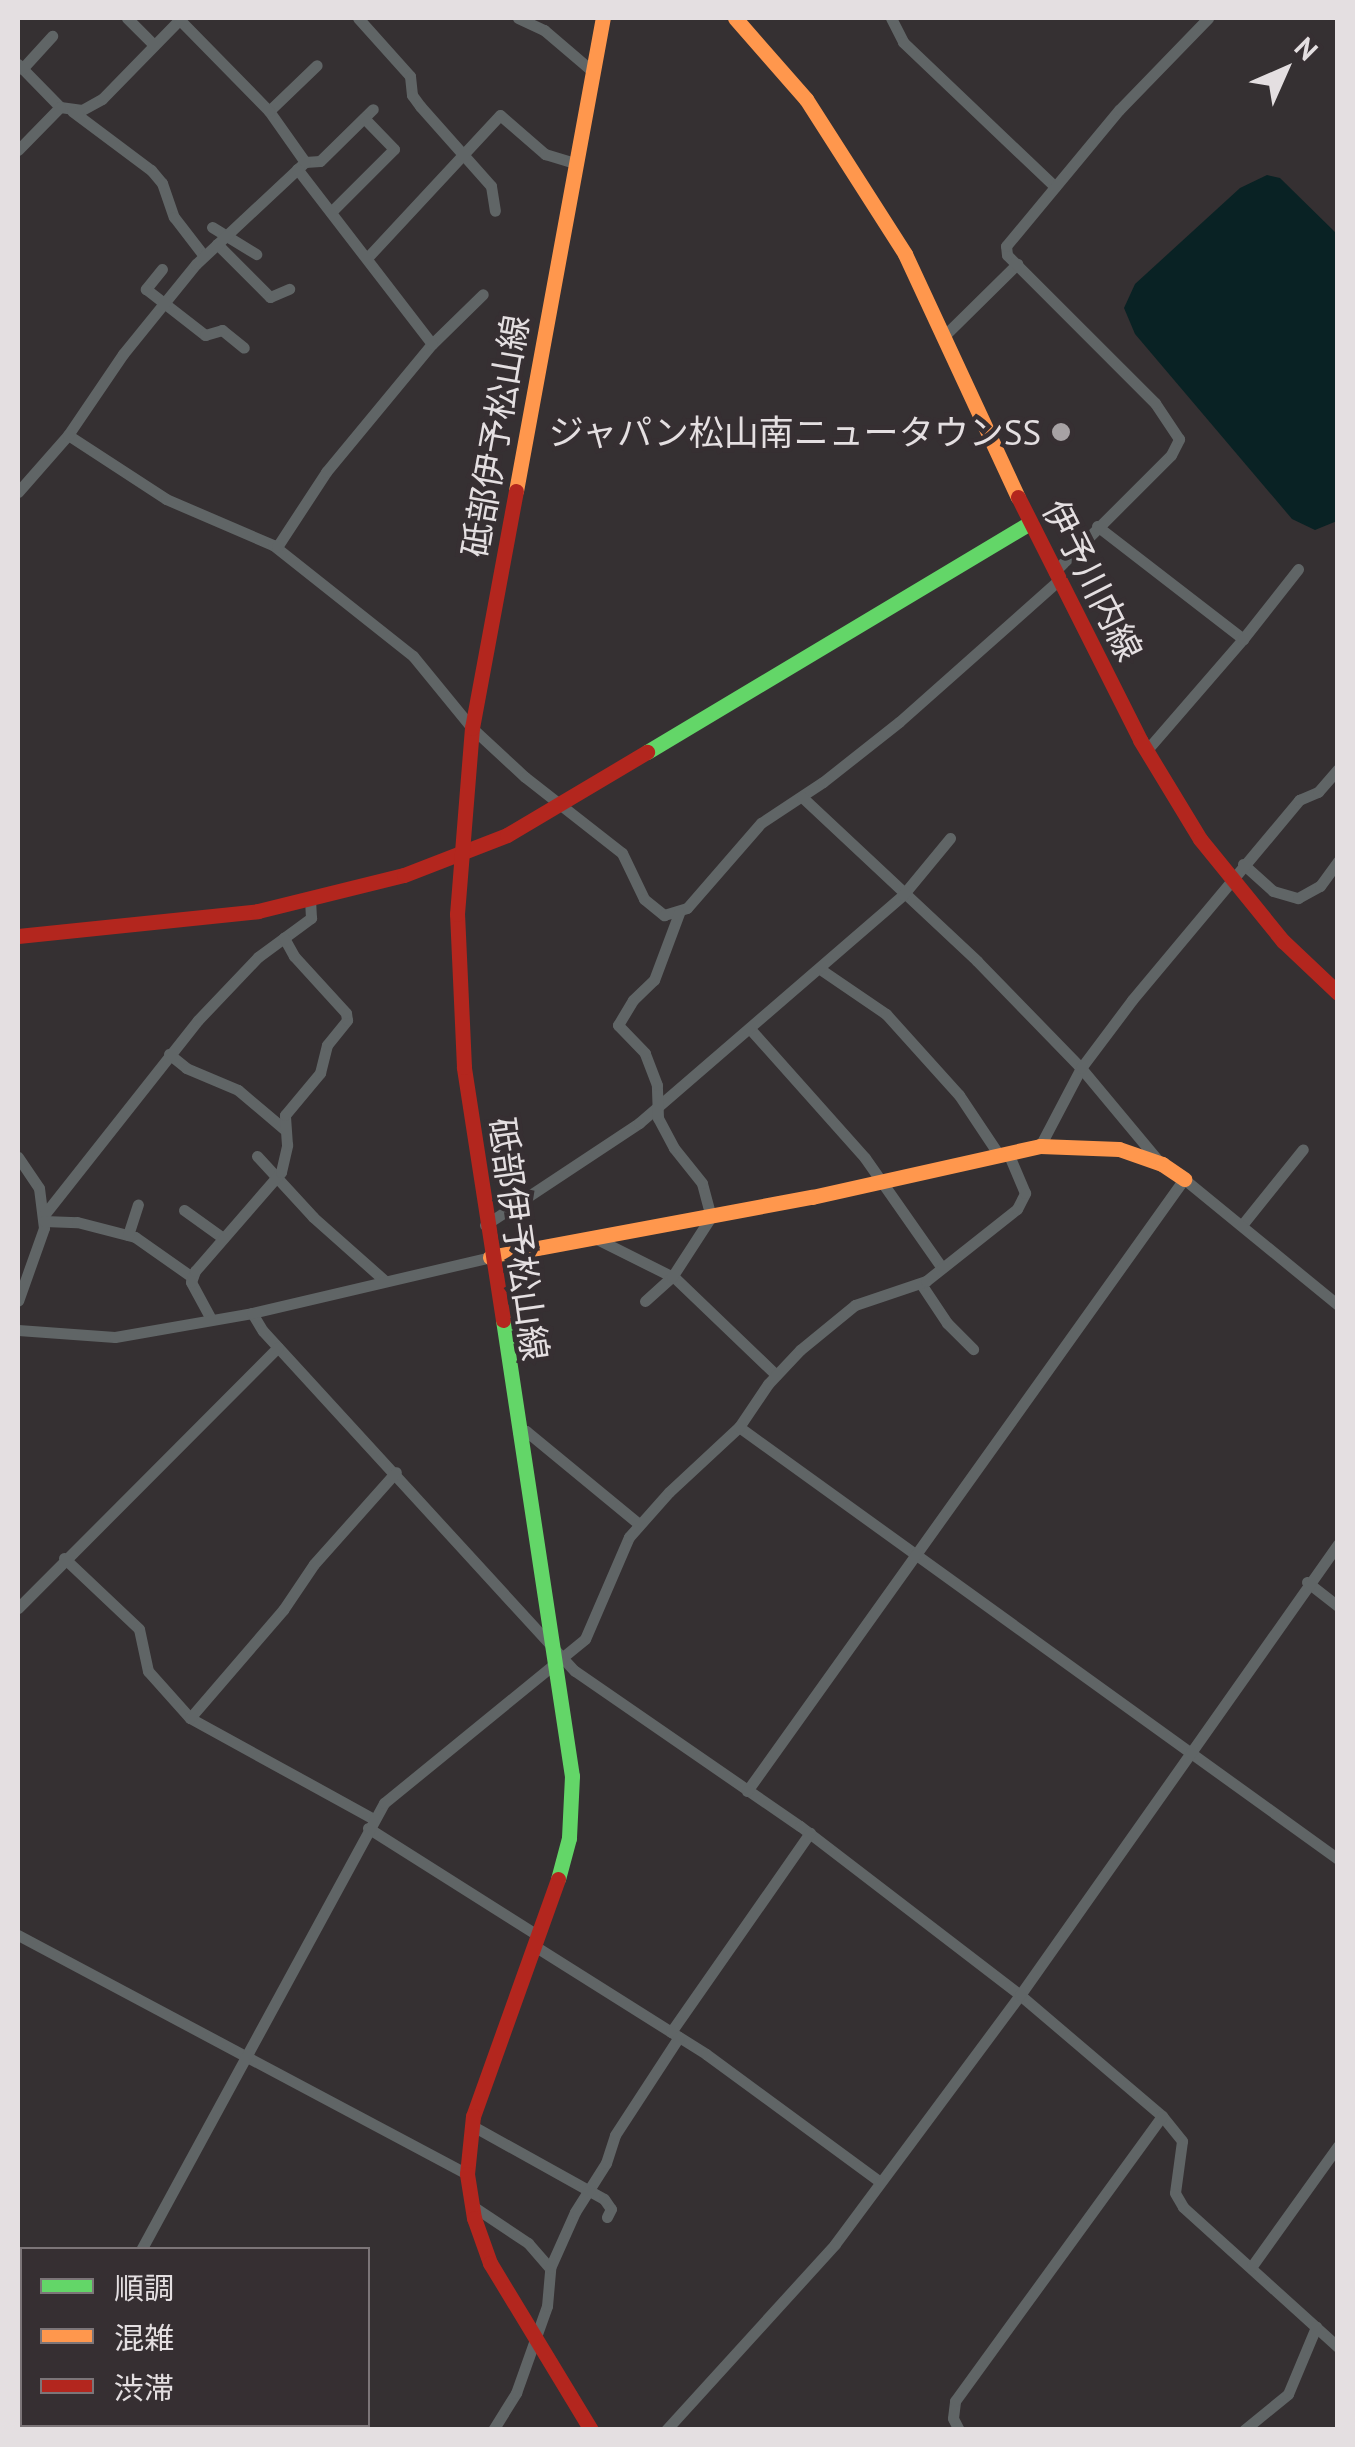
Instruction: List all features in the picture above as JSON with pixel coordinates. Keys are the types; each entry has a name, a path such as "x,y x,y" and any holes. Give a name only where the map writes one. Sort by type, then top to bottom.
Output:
{"main road":[{"name":"砥部伊予松山線","path":"591,2430 490,2263 471,2205 467,2174 471,2125 560,1870 572,1811 572,1776 557,1654 485,1225 458,993 460,854 472,728 603,18"},
{"name":"伊予川内線","path":"736,18 806,99 846,156 904,254 1056,576 1146,751 1200,839 1283,941 1338,993"},
{"path":"18,936 310,901 404,876 460,854 560,806 1030,522"},
{"path":"490,1257 711,1217 1040,1146 1073,1144 1119,1149 1162,1164 1184,1179"}],"street":[{"path":"127,18 154,46"},
{"path":"18,150 66,109 102,99 180,18 269,111 331,212 432,344"},
{"path":"358,18 410,76 412,95 420,106 491,186 495,211"},
{"path":"518,18 544,30 592,71"},
{"path":"891,18 903,42 1056,187"},
{"path":"646,1301 672,1277 711,1217 702,1182 666,1135 656,1108 657,1085 650,1062 618,1025 633,1000 654,980 680,914 760,823 899,722 1056,576 1097,526 1171,455 1178,439 1176,429 1008,255 1010,237 1149,76 1208,18"},
{"path":"52,36 20,66 66,109 151,170 162,183 174,217 204,256"},
{"path":"269,111 317,65"},
{"path":"18,492 68,435 164,303 204,256 301,165 320,161 368,113 394,149 331,212"},
{"path":"367,258 500,115 545,154 575,163"},
{"path":"212,228 270,297 290,289"},
{"path":"220,241 256,254"},
{"path":"944,336 1017,264"},
{"path":"162,270 146,289 205,336 222,330 244,348"},
{"path":"277,548 326,472 432,344 484,294"},
{"path":"68,435 166,499 277,548 413,656 472,728 560,806 622,853 644,898 657,913 680,914"},
{"path":"1097,526 1243,639"},
{"path":"1146,751 1243,639 1298,568"},
{"path":"1040,1146 1081,1068 1231,878 1299,800 1318,792 1338,769"},
{"path":"802,796 977,961 1081,1068 1162,1164"},
{"path":"485,1225 656,1108 751,1030 903,895 950,838"},
{"path":"1243,864 1273,890 1298,898 1320,886 1338,862"},
{"path":"44,1218 170,1054 230,985 311,918 310,901"},
{"path":"192,1277 276,1178 286,1158 286,1116 320,1073 327,1045 347,1020 346,1013 294,956 284,938"},
{"path":"143,2247 370,1823 410,1778 557,1654 593,1629 622,1551 639,1524 739,1427 776,1375 855,1305 921,1284 1023,1202 1023,1181 960,1094 886,1014 820,970"},
{"path":"751,1030 865,1158 942,1268"},
{"path":"170,1054 186,1068 238,1090 284,1129"},
{"path":"1242,1225 1303,1150"},
{"path":"256,1156 384,1280"},
{"path":"18,1157 38,1188 44,1218 42,1240 18,1301"},
{"path":"746,1790 1184,1179 1338,1304"},
{"path":"128,1234 138,1206"},
{"path":"184,1210 222,1238"},
{"path":"44,1218 128,1234 156,1248 192,1277 198,1300 211,1319"},
{"path":"597,1239 672,1277 776,1375"},
{"path":"18,1330 115,1337 252,1313 490,1257"},
{"path":"921,1284 947,1323 973,1348"},
{"path":"252,1313 278,1347 396,1472 557,1654 588,1680 810,1833 1020,1995 1162,2116 1182,2140 1176,2193 1183,2207 1335,2339"},
{"path":"18,1608 278,1347"},
{"path":"739,1427 1338,1860"},
{"path":"518,1432 526,1431 639,1524"},
{"path":"190,1718 283,1610 314,1564 396,1472"},
{"path":"666,2430 835,2244 1020,1995 1307,1582 1338,1544"},
{"path":"64,1558 139,1628 148,1670 190,1718 370,1823 880,2182"},
{"path":"1307,1582 1338,1606"},
{"path":"494,2430 516,2393 546,2306 550,2268 606,2163 615,2135 675,2035 810,1833"},
{"path":"18,1935 467,2174"},
{"path":"958,2430 952,2418 955,2401 1162,2116"},
{"path":"471,2125 589,2191 608,2204 607,2217"},
{"path":"1252,2266 1338,2146"},
{"path":"471,2205 528,2242 550,2268"},
{"path":"1244,2430 1288,2394 1316,2326"}],"water":[{"path":"1267,175 1280,178 1337,234 1337,521 1315,530 1292,519 1135,334 1124,308 1135,284 1240,188"}],"traffic: fast":[{"path":"647,752 1030,523"},
{"path":"503,1320 572,1776 569,1838 558,1879"}],"traffic: slow":[{"path":"516,491 603,18"},
{"path":"735,18 806,99 905,254 1018,497"},
{"path":"490,1257 812,1197 1040,1146 1119,1149 1162,1164 1184,1179"}],"traffic: jam":[{"path":"503,1320 464,1067 457,914 472,728 516,491"},
{"path":"1018,497 1140,740 1200,839 1283,941 1338,993"},
{"path":"18,936 258,911 404,875 507,835 647,752"},
{"path":"558,1879 473,2116 467,2174 474,2218 490,2263 591,2430"}],"place":[{"name":"ジャパン松山南ニュータウンSS","path":"1061,432"}]}
